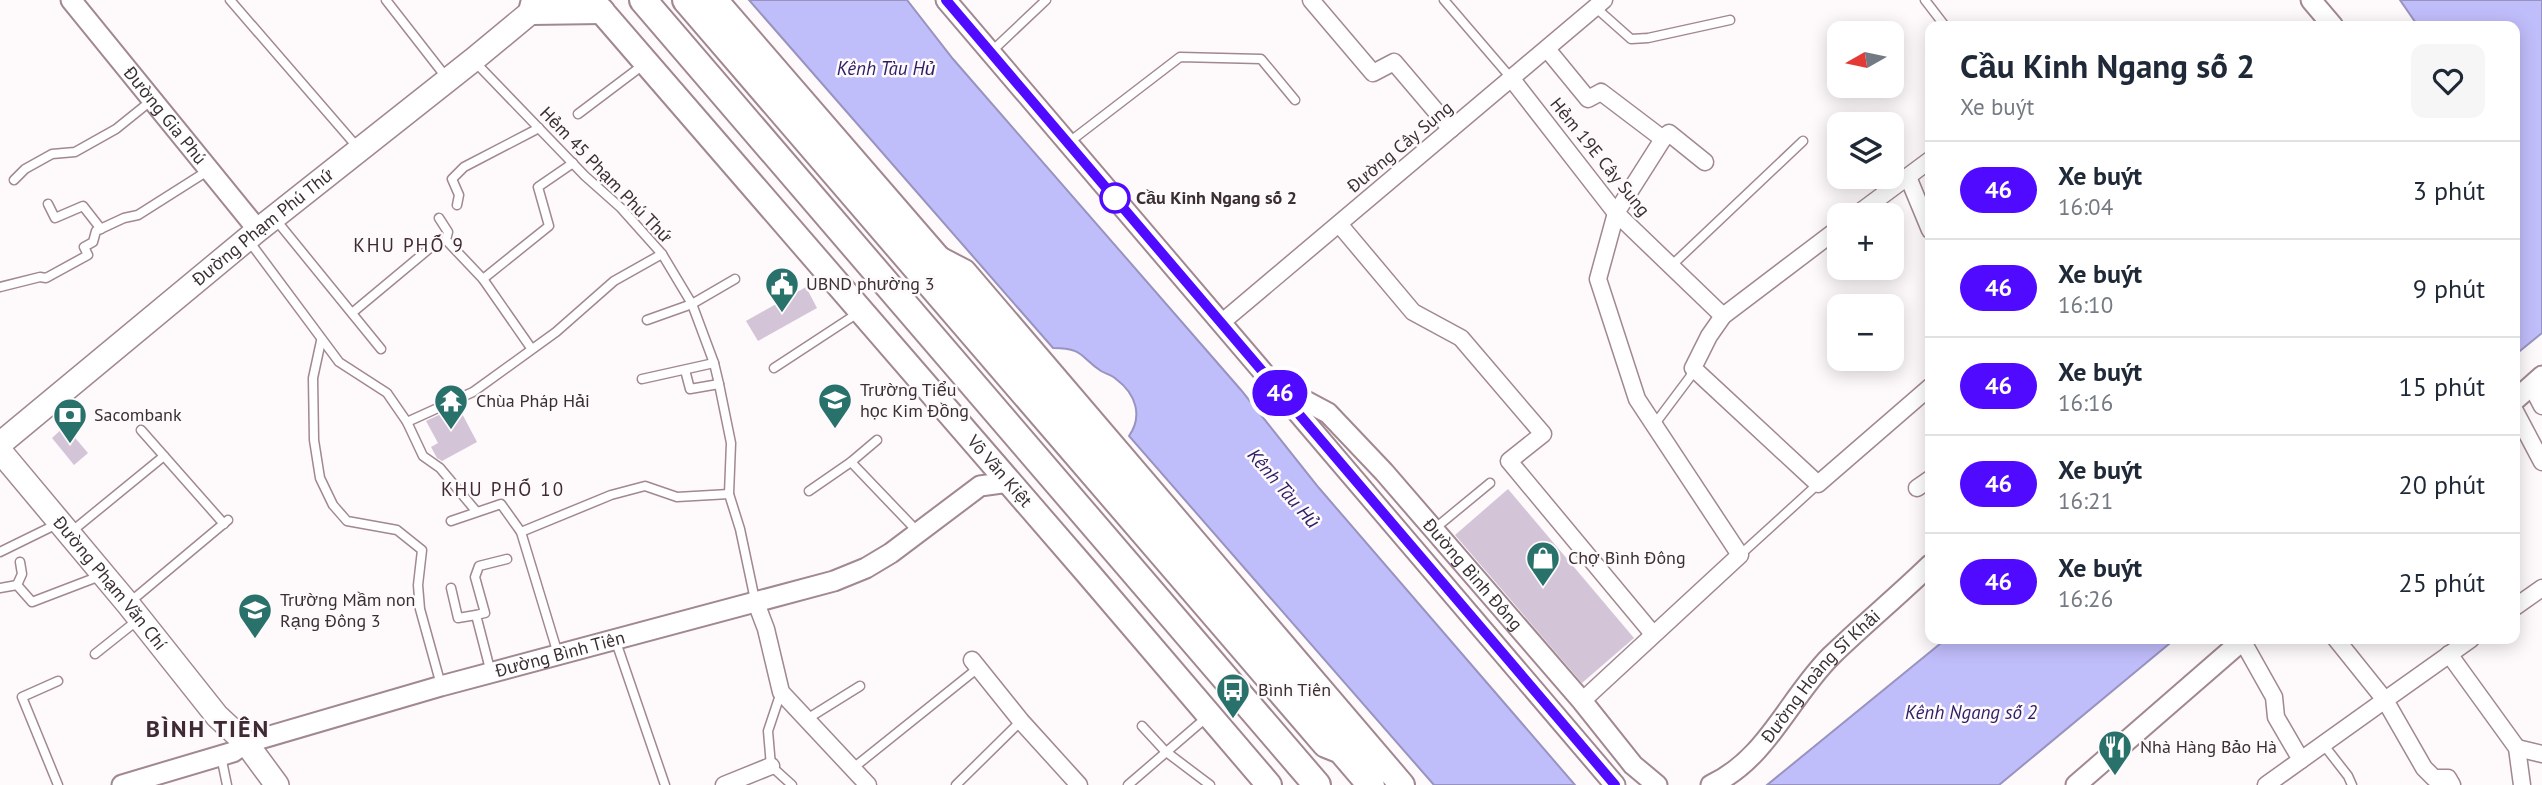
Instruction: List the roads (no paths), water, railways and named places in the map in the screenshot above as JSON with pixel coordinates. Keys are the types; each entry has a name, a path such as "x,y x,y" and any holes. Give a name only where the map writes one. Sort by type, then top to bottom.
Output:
{"highway":[{"name":"Võ Văn Kiệt","path":"643,0 1317,785"},
{"path":"685,0 1326,744 1341,750 1371,785"}],"main road":[{"name":"Đường Phạm Phú Thứ","path":"0,444 260,229 473,60 534,4 541,10 554,0"},
{"path":"715,0 939,259 951,284 1336,736 1341,750"},
{"path":"534,4 597,6"},
{"name":"Võ Văn Kiệt","path":"597,6 1269,785"},
{"path":"939,259 964,272 1402,785"},
{"name":"Đường Phạm Văn Chí","path":"0,451 218,716 233,750 258,785"},
{"name":"Đường Phạm Văn Chí","path":"233,750 277,785"}],"street":[{"name":"Đường Gia Phú","path":"71,0 260,229"},
{"name":"Đường Bình Đông","path":"946,0 1615,785"},
{"path":"1311,0 1373,73 1394,62 1451,129"},
{"path":"2311,0 2329,21"},
{"name":"Đường Cây Sung","path":"1221,323 1600,4"},
{"path":"1547,48 1588,99 1601,92 1663,139"},
{"name":"Hẻm 19E Cây Sung","path":"1511,78 1616,213 1723,316"},
{"path":"1582,701 1740,555 1637,399 1598,279 1616,213 1663,139 1669,133 1705,162"},
{"path":"1872,203 1925,164"},
{"path":"1908,177 1925,218"},
{"path":"1339,224 1413,312 1461,338 1543,434 1509,461 1653,634"},
{"path":"1827,237 1723,316 1709,336 1693,368 1818,484 1925,394"},
{"path":"2520,396 2537,381 2542,405"},
{"name":"Đường Bình Đông","path":"1273,384 1328,413 1384,472 1582,701 1633,765 1657,785"},
{"path":"2520,420 2542,462"},
{"path":"980,486 983,452"},
{"name":"Đường Bình Tiên","path":"122,785 441,686 834,580 866,568 891,553 980,486 1009,482"},
{"name":"Đường Hoàng Sĩ Khải","path":"1711,785 1729,776 1762,746 1796,698 1831,656 1925,570"},
{"path":"2520,603 2542,588"},
{"path":"755,600 781,692 868,785"},
{"path":"2076,785 2238,644"},
{"path":"2245,644 2274,697 2276,717 2301,760"},
{"path":"2340,644 2385,700 2424,768 2434,778 2448,778 2452,785"},
{"path":"2266,785 2464,644"},
{"path":"2449,654 2517,748 2522,785"},
{"path":"975,664 1021,721 1079,785"},
{"path":"2517,748 2542,754"},
{"path":"724,785 771,766"}],"lane":[{"path":"230,0 360,150"},
{"path":"386,0 448,79"},
{"path":"991,52 1046,0"},
{"path":"1444,0 1511,78"},
{"path":"1925,0 1941,21"},
{"path":"1600,4 1631,39 1648,38 1730,20"},
{"path":"1068,143 1180,57 1261,60 1295,100"},
{"name":"Hẻm 45 Phạm Phú Thứ","path":"473,60 573,163 621,208 662,254 692,304 719,384 731,443 729,494 740,529 755,600"},
{"path":"578,114 646,62"},
{"path":"14,180 25,169 52,154 75,152 116,129 152,100"},
{"path":"457,205 459,195 452,179 464,167 539,128"},
{"path":"1671,266 1803,141"},
{"path":"483,279 549,226 538,187 573,163"},
{"path":"0,287 40,277 46,278 88,255 84,247 93,242 96,231 124,218 138,215 209,170"},
{"path":"48,204 55,218 83,206 101,229"},
{"path":"439,218 448,232 446,240 483,279 531,348"},
{"path":"260,229 352,313 381,349"},
{"path":"260,229 321,341 339,362 387,393 407,422 423,456 440,468 476,511"},
{"path":"352,313 430,248"},
{"path":"407,422 473,392 556,332 614,281 662,254"},
{"path":"647,320 692,304 735,279"},
{"path":"774,368 861,311"},
{"path":"321,341 313,378 314,440 320,478 333,505 347,521 397,530 422,550 418,585 420,609 441,686"},
{"path":"642,379 714,363"},
{"path":"1654,425 1690,377 1693,368"},
{"path":"685,370 690,389 719,384"},
{"path":"95,654 133,612 226,522 142,430"},
{"path":"809,491 877,440"},
{"path":"0,552 64,528 164,456"},
{"path":"851,462 918,532"},
{"path":"1433,530 1490,483"},
{"path":"1740,555 1818,484"},
{"path":"521,532 611,495 645,486 677,497 729,494"},
{"path":"451,521 501,504 521,532 558,654"},
{"path":"451,588 457,618 485,613 475,577 476,570 479,566 507,559"},
{"path":"17,584 22,574 20,562"},
{"path":"17,584 32,602 103,575"},
{"path":"0,588 17,584"},
{"path":"476,615 491,673"},
{"path":"615,639 665,785"},
{"path":"852,769 975,664"},
{"path":"58,681 22,697 58,785"},
{"path":"807,719 860,686"},
{"path":"781,692 768,731 771,766 792,785"},
{"path":"1128,785 1209,715"},
{"path":"956,785 967,782 1021,721"},
{"path":"1142,726 1165,751 1210,785"},
{"path":"2323,744 2348,776 2351,785"},
{"path":"227,785 233,750"}],"water":[{"name":"Kênh Tàu Hủ","path":"749,0 907,0 953,59 1241,390 1319,488 1575,785 1434,785 1129,436 1136,421 1136,413 1133,398 1123,385 1081,354 1053,348"},
{"path":"2400,0 2542,0 2542,333 2520,351 2520,21 2415,21"},
{"name":"Kênh Ngang số 2","path":"1940,644 2169,644 1999,785 1767,785"}],"place":[{"name":"Cầu Kinh Ngang số 2","path":"1115,198"},
{"name":"UBND phường 3","path":"782,314"},
{"name":"Trường Tiểu học Kim Đồng","path":"835,430"},
{"name":"Chùa Pháp Hải","path":"451,431"},
{"name":"Sacombank","path":"70,445"},
{"name":"Chợ Bình Đông","path":"1543,588"},
{"name":"Trường Mầm non Rạng Đông 3","path":"255,640"},
{"name":"Bình Tiên","path":"1233,720"},
{"name":"Nhà Hàng Bảo Hà","path":"2115,777"}],"district":[{"name":"KHU PHỐ 9","path":"409,245"},
{"name":"KHU PHỐ 10","path":"503,489"},
{"name":"BÌNH TIÊN","path":"208,729"}]}
